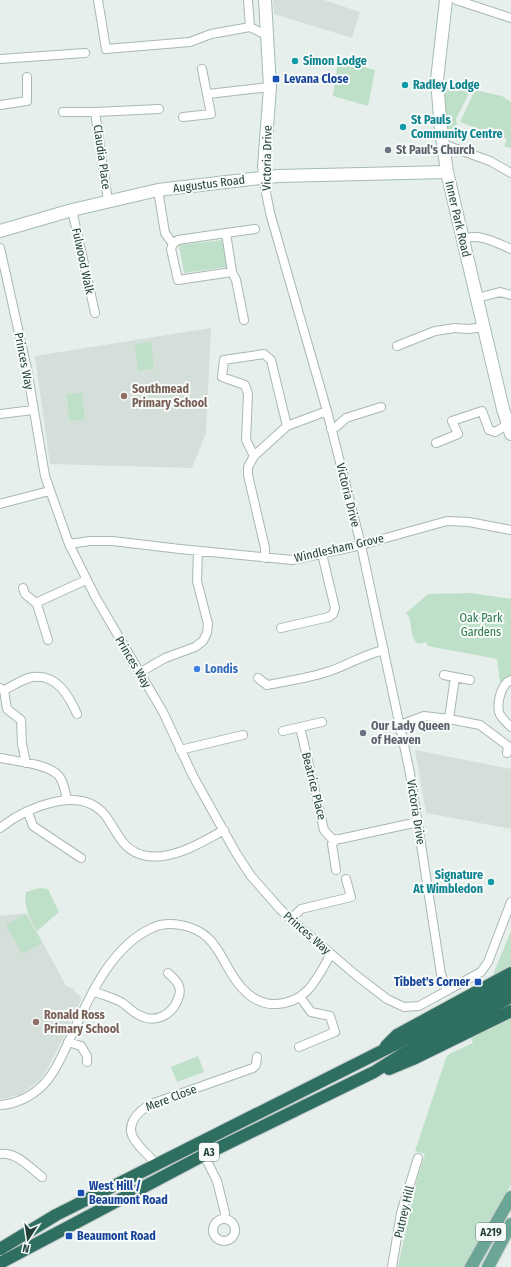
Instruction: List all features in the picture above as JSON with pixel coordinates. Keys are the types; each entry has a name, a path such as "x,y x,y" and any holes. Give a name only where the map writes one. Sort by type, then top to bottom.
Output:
{"highway":[{"name":"A3","path":"379,1052 397,1035 511,973"},
{"name":"A3","path":"0,1263 204,1155 374,1072 497,998 511,986"},
{"name":"A3","path":"0,1248 56,1215 379,1052 497,998 511,997"},
{"name":"A3","path":"374,1072 394,1068 511,1011"}],"main road":[{"name":"A219","path":"471,1267 511,1197"},
{"name":"A219","path":"488,1267 511,1224"}],"street":[{"path":"98,0 106,49 190,42 211,34 250,27 268,36"},
{"path":"248,0 250,27"},
{"name":"Victoria Drive","path":"265,0 270,87 264,167 266,178 265,187 270,213 327,411 361,545 400,725 418,822 441,974 447,991"},
{"name":"Inner Park Road","path":"446,0 437,80 447,172 483,327 507,408 509,429"},
{"path":"456,0 511,18"},
{"path":"0,59 85,53"},
{"path":"183,117 211,114 202,69"},
{"path":"0,105 27,101 27,77"},
{"path":"208,94 270,87"},
{"name":"Claudia Place","path":"63,112 159,109"},
{"name":"Claudia Place","path":"95,112 108,201"},
{"path":"443,144 490,161 511,173"},
{"name":"Augustus Road","path":"0,231 72,210 158,190 278,176 447,172"},
{"path":"158,190 166,233 173,244"},
{"name":"Fulwood Walk","path":"72,210 95,313"},
{"path":"232,272 178,280 171,249 173,244 178,240 255,229"},
{"path":"226,233 232,272 236,280 244,320"},
{"path":"462,239 472,236 486,238 511,249"},
{"name":"Princes Way","path":"0,248 26,361 45,476 49,491 69,544 86,580 163,712 193,776 236,854 251,876 291,919 331,954 387,999 410,1007 419,1006 447,991"},
{"path":"477,298 500,292 511,295"},
{"path":"396,346 435,332 455,328 469,329 483,327"},
{"path":"254,456 246,440 248,394 245,385 222,377 224,360 264,354 271,360 287,426"},
{"path":"331,429 336,427 346,418 381,407"},
{"path":"0,414 33,410"},
{"path":"265,558 265,548 248,476 248,467 254,456 287,426 327,411"},
{"path":"436,443 458,434 452,421 482,411 489,430 495,432 509,429"},
{"path":"0,504 49,491"},
{"name":"Windlesham Grove","path":"69,544 90,540 112,541 292,560 361,545 447,521 469,522 511,530"},
{"path":"139,673 165,658 195,647 203,641 207,633 208,624 197,581 198,551"},
{"path":"281,628 329,617 333,614 335,608 322,554"},
{"path":"37,604 40,601 86,580"},
{"path":"23,588 25,594 37,604 48,640"},
{"path":"258,678 266,685 328,672 364,657 370,652 384,650"},
{"path":"444,675 470,680"},
{"path":"26,763 22,744 22,720 7,709 2,689 32,677 53,681 68,696 77,714"},
{"path":"449,719 455,677"},
{"path":"511,680 503,687 498,705 499,714 511,727"},
{"path":"400,725 424,716 480,725 508,746 507,754"},
{"path":"282,731 322,722"},
{"name":"Beatrice Place","path":"300,727 324,830 332,839 337,839"},
{"path":"180,750 242,736"},
{"path":"0,758 26,763 52,771 59,776 67,799"},
{"path":"0,828 11,819 67,799 81,801 96,808 104,814 126,846 146,856 166,855 186,849 224,830"},
{"path":"28,812 33,826 82,858"},
{"path":"336,870 332,844 337,839 418,822"},
{"path":"291,919 301,909 351,897 346,879"},
{"path":"447,991 468,980 484,968 511,902"},
{"path":"0,1105 19,1101 42,1086 61,1057 93,991 112,962 139,936 157,926 181,925 198,930 209,938 242,988 255,999 270,1004 289,1003 300,998 314,984 331,954"},
{"path":"93,991 122,1003 138,1015 152,1018 161,1017 168,1015 174,1007 180,993 180,987 168,973"},
{"path":"299,1047 335,1032 330,1016 311,1012 300,998"},
{"path":"68,1042 81,1046 87,1056 87,1062"},
{"name":"Mere Close","path":"156,1165 134,1139 132,1124 136,1115 142,1108 253,1068 256,1065 257,1057"},
{"path":"0,1154 8,1153 15,1155 42,1177"},
{"path":"204,1155 217,1181 225,1213 224,1219"},
{"name":"Putney Hill","path":"392,1267 401,1213 418,1158"}],"shaded area":[{"path":"273,0 324,0 360,12 352,38 274,14"},
{"name":"Southmead Primary School","path":"211,328 206,433 192,468 50,464 35,356"},
{"path":"415,750 511,769 511,829 426,813"},
{"name":"Ronald Ross Primary School","path":"27,913 66,986 74,989 74,991 80,996 81,1000 63,1039 45,1073 39,1081 20,1095 0,1099 0,916"}],"green space":[{"path":"338,60 375,70 368,106 333,96"},
{"path":"441,83 471,89 456,119 457,123 452,138 446,136"},
{"path":"475,90 502,96 511,102 511,148 504,146 507,139 460,122"},
{"path":"222,240 227,267 184,273 179,245"},
{"path":"151,342 154,369 138,371 135,344"},
{"path":"82,393 85,420 69,421 67,394"},
{"name":"Oak Park Gardens","path":"471,593 511,599 511,677 500,682 497,659 428,646 426,642 418,644 413,637 410,620 406,613 428,594"},
{"path":"39,888 48,889 59,912 37,931 26,908 25,897 26,892"},
{"path":"26,914 42,943 22,954 6,925"},
{"path":"511,931 511,969 491,979"},
{"path":"511,1015 511,1185 464,1267 398,1267 415,1186 425,1154 415,1151 446,1058 449,1054 473,1043 470,1036"},
{"path":"198,1056 204,1072 177,1082 171,1067"}],"place":[{"name":"Simon Lodge","path":"295,61"},
{"name":"Levana Close","path":"276,79"},
{"name":"Radley Lodge","path":"405,85"},
{"name":"St Pauls Community Centre","path":"403,127"},
{"name":"St Paul's Church","path":"388,150"},
{"name":"Southmead Primary School","path":"124,396"},
{"name":"Londis","path":"197,669"},
{"name":"Our Lady Queen of Heaven","path":"363,733"},
{"name":"Signature At Wimbledon","path":"491,882"},
{"name":"Tibbet's Corner","path":"478,982"},
{"name":"Ronald Ross Primary School","path":"36,1022"},
{"name":"West Hill / Beaumont Road","path":"81,1193"},
{"name":"Beaumont Road","path":"69,1236"}]}
